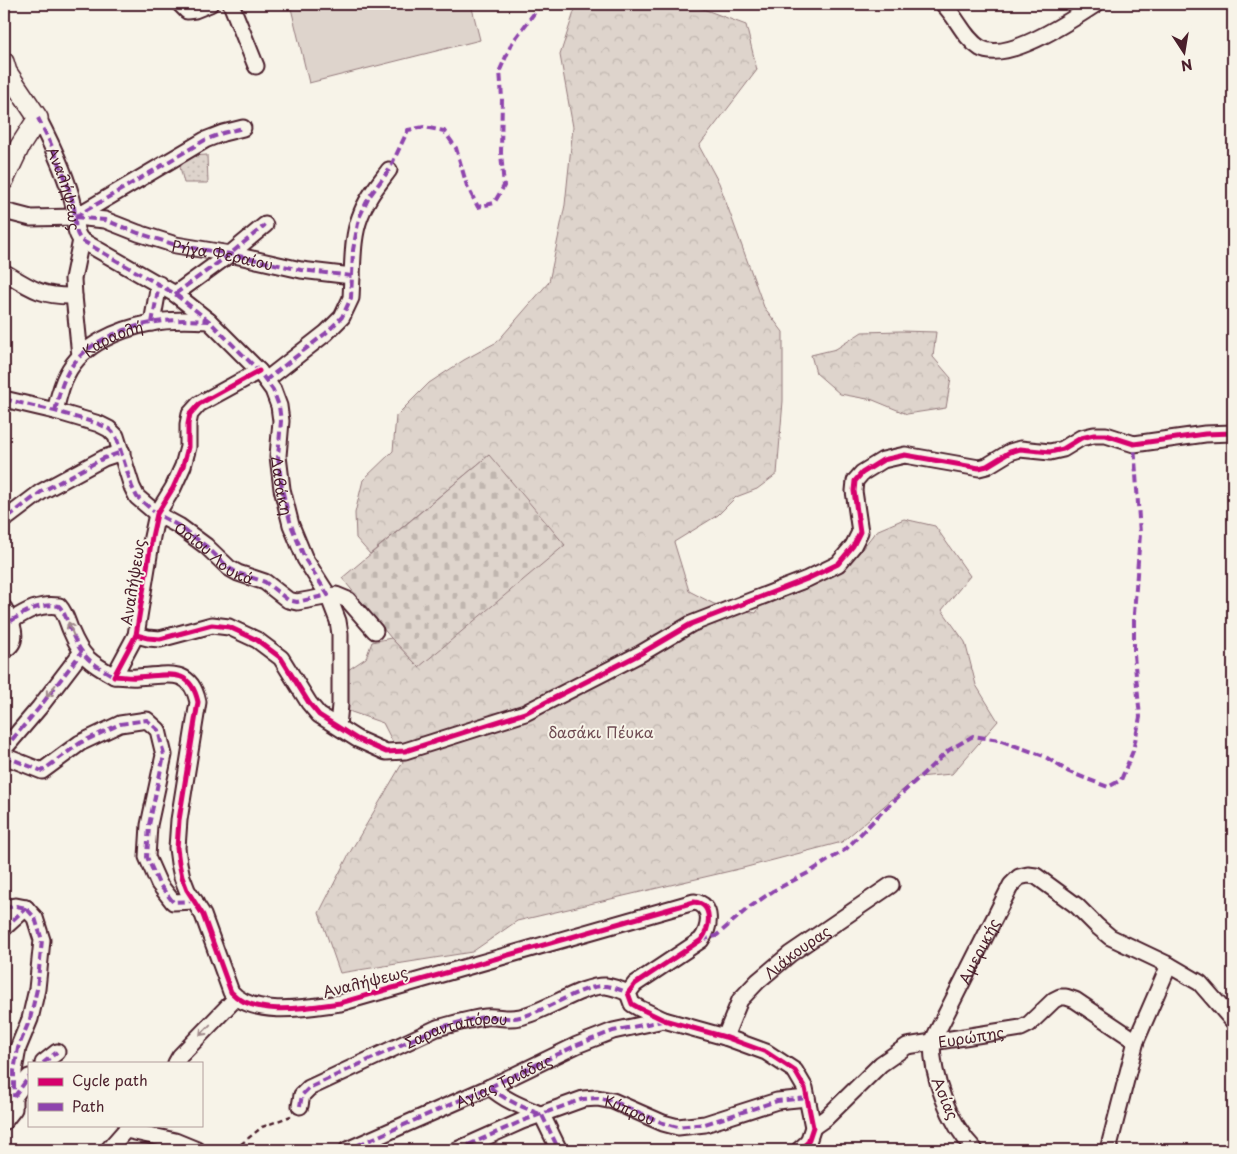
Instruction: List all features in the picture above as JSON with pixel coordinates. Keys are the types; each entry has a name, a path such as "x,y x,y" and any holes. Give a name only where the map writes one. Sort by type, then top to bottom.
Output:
{"main road":[{"path":"4,62 8,72 38,118 20,146 4,180"}],"street":[{"path":"180,4 187,10 195,10 210,4"},
{"path":"231,4 256,66"},
{"path":"943,4 968,38 982,49 998,52 1024,44 1059,28 1096,4"},
{"name":"Αναλήψεως","path":"38,118 52,145 71,196 75,217 75,230 81,240 175,294 209,320 263,376 199,404 190,414 188,447 183,466 158,514 152,537 136,635 114,676"},
{"path":"75,217 205,140 243,128"},
{"path":"263,376 326,333 342,317 350,298 353,250 359,218 369,197 389,170"},
{"name":"Ρήγα Φεραίου","path":"4,211 31,218 75,217 105,220 176,245 230,254 302,270 352,276"},
{"path":"175,294 230,254 265,225"},
{"path":"80,356 74,279 81,240"},
{"path":"4,272 37,292 57,296 74,296"},
{"path":"152,323 160,284"},
{"name":"Καραολή","path":"54,411 66,374 80,356 105,339 126,330 152,323 209,320"},
{"name":"Δαβάκη","path":"263,376 273,390 279,406 281,421 278,456 282,489 291,525 305,559 328,595 338,621 340,634 338,726"},
{"name":"Οσίου Λουκά","path":"4,399 54,411 99,424 109,429 116,436 137,497 158,514 179,526 206,546 229,568 265,582 288,600 297,602 328,595"},
{"path":"136,635 160,639 212,625 229,627 257,640 280,658 309,703 319,714 357,739 386,752 405,751 525,713 640,654 691,624 807,579 838,564 854,546 860,532 854,491 855,480 862,473 883,460 905,454 979,468 987,466 1010,452 1020,449 1050,452 1063,448 1081,438 1094,435 1106,435 1134,444 1233,432"},
{"path":"5,518 40,492 104,458 122,452"},
{"path":"328,595 336,595 348,600 375,631"},
{"path":"4,650 13,641 14,632 7,615 41,606 59,606 65,612 81,653 96,666 114,676 181,675 196,692 198,702 179,820 177,848 182,877 187,890 203,915 226,981 236,998 180,1056 177,1062"},
{"path":"4,749 39,708 81,653"},
{"path":"4,756 42,771 80,743 120,724 147,720 158,730 164,755 148,825 147,857 159,884 173,902 195,901"},
{"name":"Αμερικής","path":"932,1042 1011,885 1018,877 1036,876 1077,906 1110,937 1169,965"},
{"name":"Λιάκουρας","path":"725,1037 740,1000 758,981 790,954 892,885"},
{"name":"Αναλήψεως","path":"236,998 246,1004 260,1007 285,1008 340,1003 694,902 703,905 709,924 708,930 701,940 636,984 628,994"},
{"path":"4,908 16,906 26,908 35,918 42,940 30,1019 18,1048 14,1071 14,1109 4,1122"},
{"path":"4,928 26,908"},
{"path":"1108,1150 1136,1040 1169,965 1200,983 1233,1021"},
{"name":"Σαρανταπόρου","path":"300,1106 302,1095 308,1088 437,1028 488,1017 504,1019 520,1017 586,990 604,986 616,988 628,994"},
{"path":"628,994 632,1004 664,1020 725,1037 766,1052 795,1071 808,1098 813,1128 805,1149"},
{"name":"Ευρώπης","path":"813,1128 826,1118 864,1079 896,1052 907,1046 1021,1028 1029,1024 1054,1000 1060,997 1075,1000 1136,1040"},
{"name":"Αγίας Τριάδας","path":"347,1150 490,1087 578,1045 613,1031 664,1020"},
{"name":"Ασίας","path":"932,1042 932,1058 943,1096 963,1135 974,1150"},
{"path":"45,1062 57,1052"},
{"path":"14,1098 28,1079"},
{"path":"490,1087 503,1098 542,1115 559,1150"},
{"name":"Κύπρου","path":"457,1150 522,1121 583,1099 597,1098 625,1106 641,1115 678,1127 705,1124 777,1101 808,1098"},
{"path":"108,1150 128,1128 175,1141 197,1150"}],"path":[{"path":"234,1150 262,1127 294,1115 300,1106"}],"green space":[{"path":"290,4 471,4 480,40 309,83"},
{"name":"δασάκι Πέυκα","path":"579,4 690,4 746,25 757,70 699,146 719,183 764,307 783,332 783,401 777,474 757,489 736,497 718,515 674,542 689,591 714,604 756,613 770,588 806,571 859,553 876,531 904,519 935,526 970,576 942,610 965,642 976,685 998,721 952,774 918,777 842,842 743,868 517,921 472,952 340,973 319,913 349,854 403,762 383,723 343,709 345,672 366,658 372,642 391,638 419,667 489,455 370,554 356,538 355,513 363,480 393,451 396,416 429,383 464,360 497,342 549,282 565,205 573,127 560,55 576,6"},
{"path":"207,155 208,183 184,183 180,167 190,156"},
{"path":"862,332 936,332 933,357 951,378 946,408 907,414 873,400 840,394 816,373 811,355 836,349"},
{"path":"489,455 565,545 419,667 391,638 342,578"}],"marked path":[{"path":"352,276 353,250 359,218 369,197 389,170 408,130 424,127 444,131 456,148 467,186 478,207 494,203 504,186 501,153 502,98 500,70 512,43 541,4"},
{"path":"4,399 55,411 99,424 109,429 116,436 137,497 157,514 179,526 206,546 229,568 265,582 288,600 297,602 328,595 305,559 291,525 282,489 278,456 281,421 279,406 273,390 259,371 209,321 175,294 81,240 76,228 74,207 68,185 54,150 38,118"},
{"path":"75,217 205,140 243,128"},
{"path":"75,217 105,220 176,245 230,254 301,270 352,276 351,298 342,317 326,333 266,380"},
{"path":"175,294 230,254 265,225"},
{"path":"152,323 159,284"},
{"path":"55,411 63,383 74,363 82,354 103,339 127,329 158,322 180,320 209,321"},
{"path":"701,940 716,936 747,909 773,891 808,873 846,849 885,809 949,750 973,736 999,740 1044,756 1069,772 1108,787 1121,780 1133,751 1140,717 1134,655 1134,614 1140,534 1134,444"},
{"path":"8,517 41,492 104,458 122,452"},
{"path":"11,621 39,607 59,606 83,653 98,667 114,676"},
{"path":"4,749 39,708 81,653"},
{"path":"4,756 42,771 80,743 120,724 147,720 158,730 164,755 149,825 147,857 159,884 173,902 195,901"},
{"path":"4,908 16,906 26,908 35,918 42,940 37,989 30,1019 18,1048 14,1071 14,1097"},
{"path":"4,928 26,908"},
{"path":"300,1106 302,1095 309,1088 437,1028 486,1017 520,1017 541,1010 586,989 609,986 628,993"},
{"path":"347,1150 490,1087 577,1045 613,1031 662,1021"},
{"path":"44,1062 57,1052"},
{"path":"14,1097 28,1078"},
{"path":"490,1087 508,1100 542,1115 559,1150"},
{"path":"457,1150 522,1121 583,1099 597,1098 613,1101 663,1123 678,1127 705,1124 777,1101 807,1098"}],"cycle path":[{"path":"259,371 199,404 190,414 188,447 183,466 173,488 157,514 136,635 114,676 175,675 189,682 194,690 198,702 179,820 177,848 182,877 187,890 203,915 231,992 241,1000 268,1008 298,1008 340,1003 694,902 705,907 708,917 707,929 701,940 635,984 628,993 632,1004 664,1020 725,1037 766,1052 795,1071 805,1088 813,1127 808,1142 799,1150"},
{"path":"136,635 160,639 212,625 229,627 257,640 281,658 309,703 319,715 357,739 386,752 405,751 525,713 640,654 691,624 807,579 838,564 853,546 860,532 854,491 855,481 862,473 883,460 905,455 979,468 987,466 1010,452 1020,449 1050,452 1063,449 1081,438 1094,435 1106,435 1134,444 1205,434 1233,433"}]}
